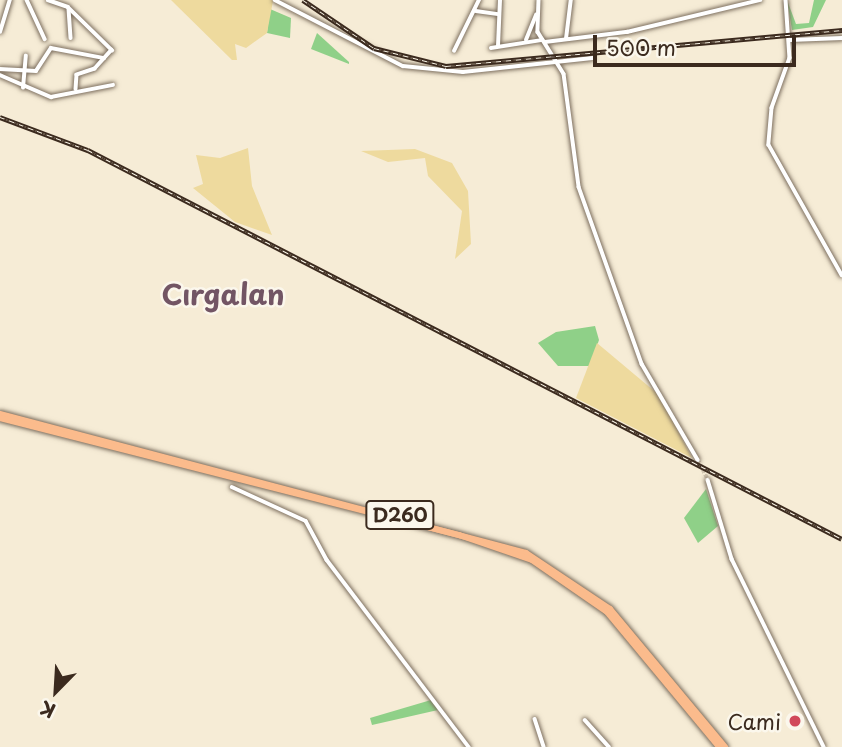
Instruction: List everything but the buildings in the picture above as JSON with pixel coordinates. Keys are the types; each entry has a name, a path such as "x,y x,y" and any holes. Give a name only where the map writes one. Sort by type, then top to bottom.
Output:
{"highway":[{"name":"D260","path":"0,416 460,535 531,560 607,612 719,747"},
{"name":"D260","path":"0,416 526,553 573,579 617,615 725,747"}],"street":[{"path":"0,32 10,0"},
{"path":"27,0 45,39"},
{"path":"48,0 69,8 113,50 77,75 76,89"},
{"path":"275,0 403,66 456,72 592,58"},
{"path":"454,51 479,0"},
{"path":"498,46 500,0"},
{"path":"526,40 537,14 539,0"},
{"path":"566,40 571,0"},
{"path":"491,48 526,40 566,40 760,0"},
{"path":"786,0 790,40 769,145 842,275"},
{"path":"69,8 71,38"},
{"path":"476,10 498,14"},
{"path":"537,14 544,41 557,60 582,194 642,364 698,460"},
{"path":"790,40 842,38"},
{"path":"0,69 24,66 36,71 51,48 104,58"},
{"path":"23,88 26,56"},
{"path":"0,75 23,88 51,97 76,89 113,85"},
{"path":"708,480 732,559 824,747"},
{"path":"232,487 306,521 327,560 469,747"},
{"path":"535,719 544,747"},
{"path":"585,720 609,747"}],"green space":[{"path":"787,0 796,24 809,23 814,0 826,0 813,27 792,30"},
{"path":"270,9 291,18 290,38 267,33"},
{"path":"317,33 349,62 349,64 311,49"},
{"path":"595,326 599,340 590,366 558,366 538,343 556,332"},
{"path":"706,489 718,526 698,543 684,518"},
{"path":"431,700 438,710 372,725 370,718"}],"sand":[{"path":"171,0 273,1 267,33 246,48 235,44 237,60 232,60"},
{"path":"248,148 252,186 272,235 235,222 193,188 203,184 196,155 220,158"},
{"path":"415,149 452,163 468,191 471,244 455,259 462,211 428,176 425,158 388,162 361,151"},
{"path":"597,343 659,395 692,458 576,398"}],"tunnel":[{"path":"698,460 708,480"}],"railway":[{"path":"303,0 374,48 446,66 842,30"},
{"path":"0,117 88,150 842,539"}],"place":[{"name":"Cami","path":"795,721"}],"district":[{"name":"Cırgalan","path":"223,294"}]}
